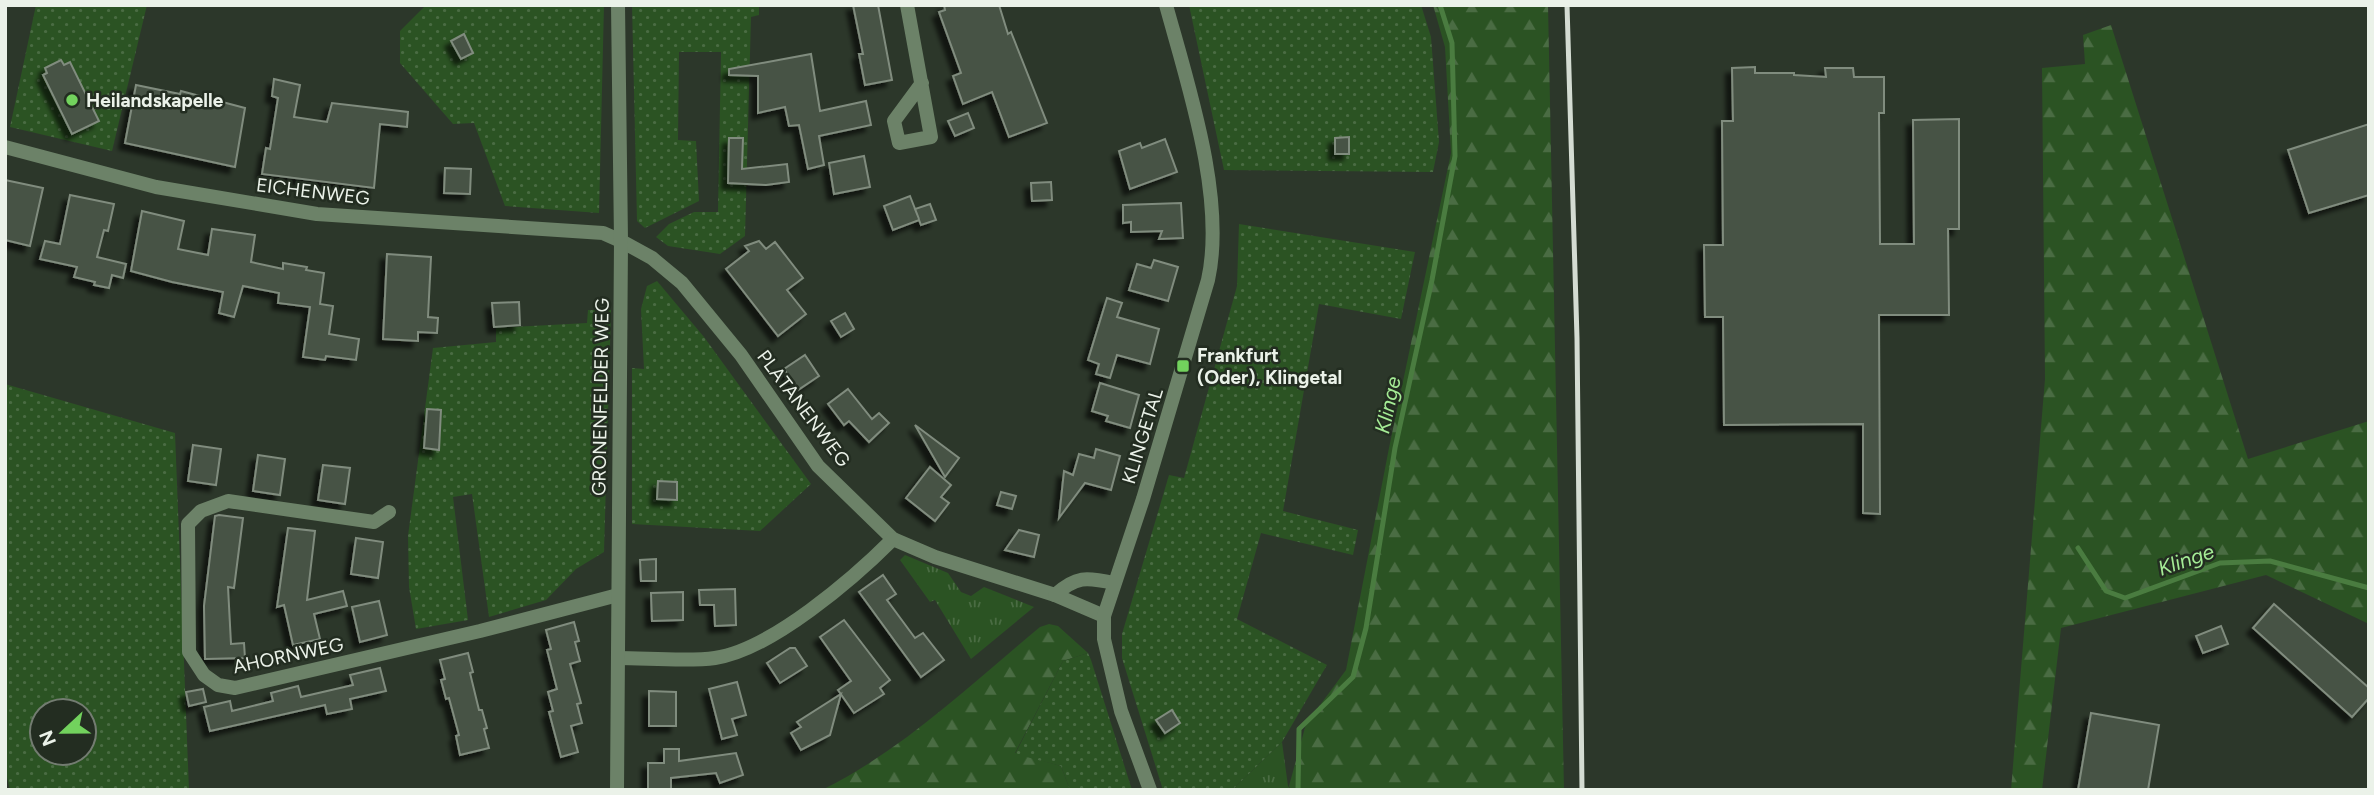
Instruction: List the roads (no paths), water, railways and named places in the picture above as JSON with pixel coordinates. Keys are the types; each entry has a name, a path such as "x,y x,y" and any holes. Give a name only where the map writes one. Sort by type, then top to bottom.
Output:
{"street":[{"name":"GRONENFELDER WEG","path":"617,790 621,241 618,5"},
{"path":"907,5 922,83"},
{"name":"KLINGETAL","path":"1150,790 1121,711 1104,639 1104,616 1143,499 1213,258 1214,229 1209,180 1166,5"},
{"name":"EICHENWEG","path":"5,147 156,187 317,214 603,233 621,241"},
{"name":"PLATANENWEG","path":"621,241 652,258 682,283 741,355 818,466 893,539 935,557 1055,595 1104,616"},
{"name":"AHORNWEG","path":"389,512 374,522 228,501 201,511 188,524 189,652 204,675 218,685 235,688 468,634 618,595"},
{"path":"618,658 715,659 745,649 793,621 851,577 893,539"},
{"path":"1055,595 1070,581 1092,578 1114,583"}],"waterway":[{"name":"Klinge","path":"1298,790 1299,729 1353,677 1366,628 1395,448 1432,280 1455,156 1452,43 1440,5"},
{"name":"Klinge","path":"2078,548 2106,591 2125,598 2220,563 2270,561 2369,588"}],"railway":[{"path":"1567,5 1577,338 1582,790"}],"place":[{"name":"Heilandskapelle","path":"72,100"},
{"name":"Frankfurt (Oder), Klingetal","path":"1183,366"}]}
